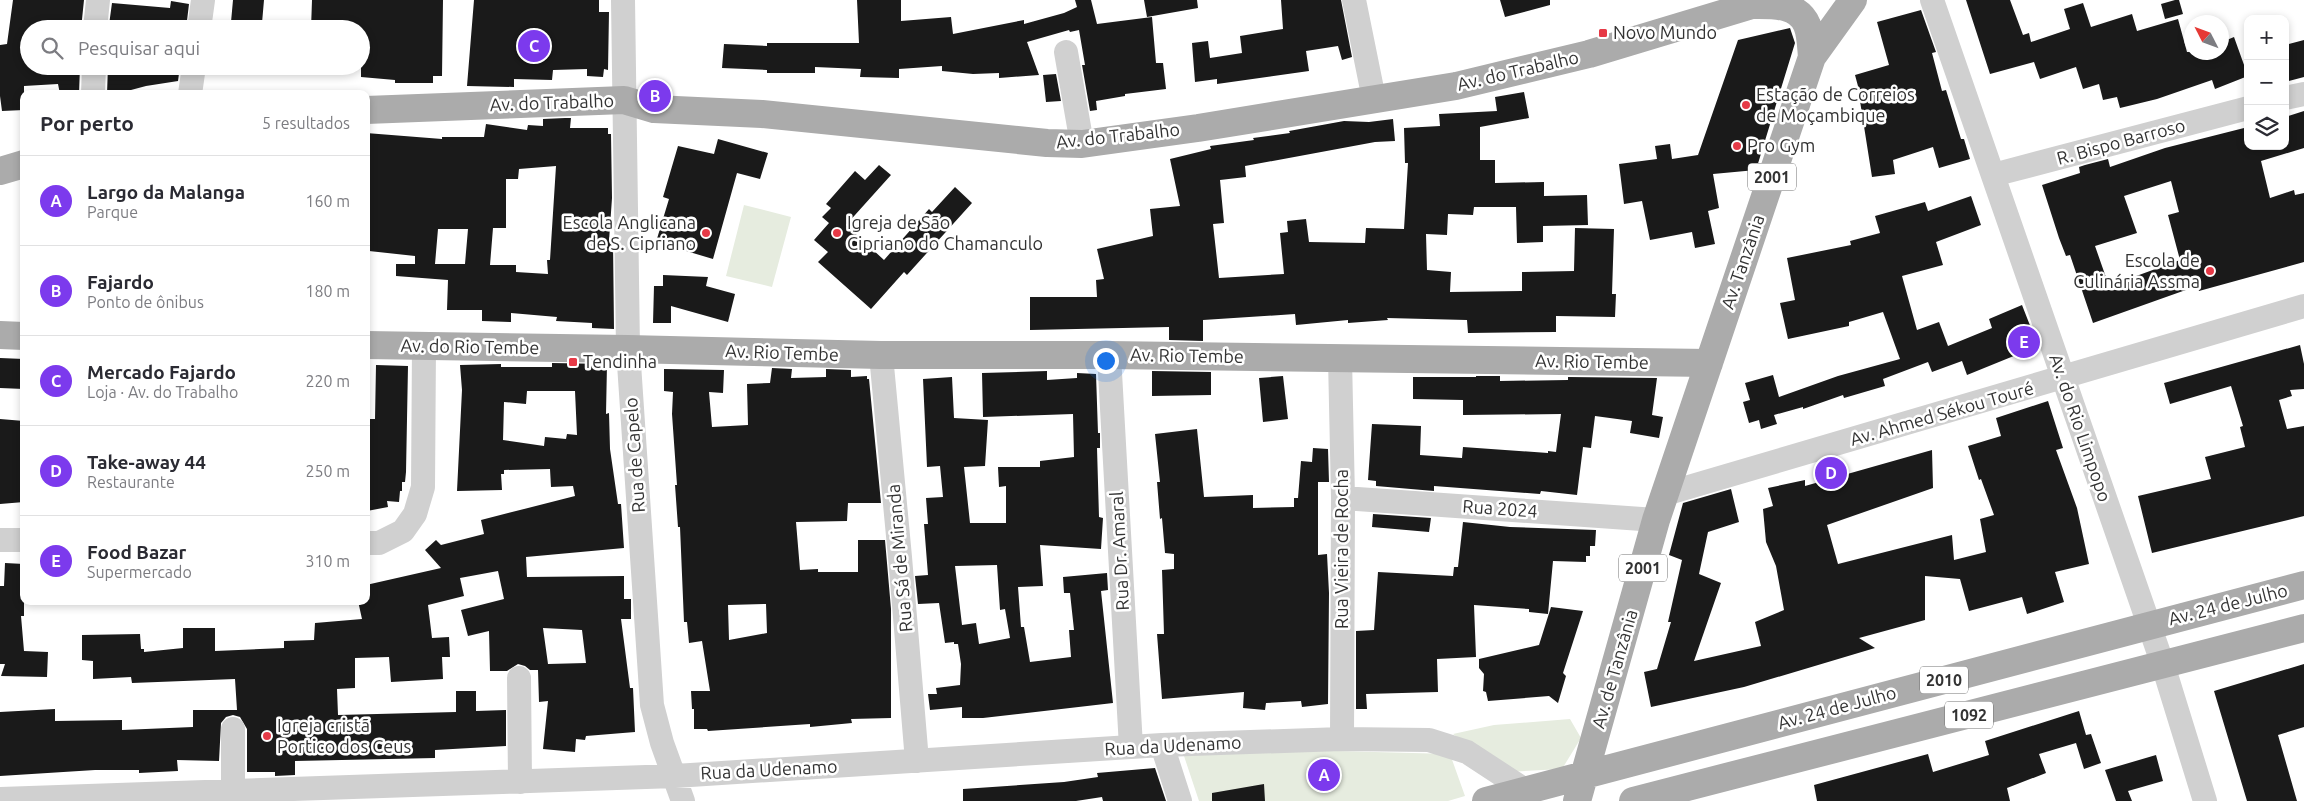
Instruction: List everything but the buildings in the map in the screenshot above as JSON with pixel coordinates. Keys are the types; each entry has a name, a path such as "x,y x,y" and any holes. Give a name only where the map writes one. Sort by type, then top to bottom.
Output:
{"main road":[{"name":"Av. Tanzânia","path":"1709,363 1812,57 1853,0"},
{"name":"Av. do Trabalho","path":"370,110 624,100 654,109 762,114 1047,144 1082,144 1198,128 1456,86 1579,56 1760,2 1784,5 1796,13 1807,25 1812,57"},
{"path":"0,171 20,165"},
{"path":"0,335 20,336"},
{"name":"Av. do Rio Tembe","path":"370,345 575,348"},
{"name":"Av. Rio Tembe","path":"575,348 881,355 1109,355 1709,363"},
{"name":"Av. de Tanzânia","path":"1581,788 1656,520 1709,363"},
{"name":"Av. 24 de Julho","path":"1486,801 1581,788 2149,625 2304,585"},
{"name":"1092","path":"1633,801 2304,628"}],"street":[{"path":"96,20 98,0"},
{"path":"200,20 203,0"},
{"name":"Rua de Capelo","path":"623,0 628,348 652,705 662,743 683,801"},
{"path":"1354,0 1374,99"},
{"name":"Av. do Rio Limpopo","path":"1932,0 2163,665 2205,801"},
{"path":"1066,52 1082,144"},
{"path":"93,90 94,75"},
{"path":"191,90 193,75"},
{"path":"2289,97 2304,94"},
{"name":"R. Bispo Barroso","path":"1993,175 2244,109"},
{"name":"Av. Ahmed Sékou Touré","path":"1665,494 2304,306"},
{"path":"370,544 378,543 403,531 415,514 423,487 424,346"},
{"name":"Rua Sá de Miranda","path":"881,355 917,762"},
{"name":"Rua Dr. Amaral","path":"1109,355 1131,747"},
{"name":"Rua Vieira de Rocha","path":"1340,358 1343,498 1342,739"},
{"name":"Rua 2024","path":"1343,498 1656,520"},
{"path":"0,540 20,540"},
{"path":"519,678 520,782"},
{"path":"233,729 233,792"},
{"name":"Rua da Udenamo","path":"0,800 233,792 363,795 520,782 674,776 917,762 1162,745 1342,739 1429,740 1466,752 1525,796"},
{"path":"1162,745 1180,801"}],"shaded area":[{"path":"744,205 791,217 772,287 726,276"},
{"path":"1570,719 1581,738 1562,769 1508,772 1453,734 1494,725"},
{"path":"1181,747 1450,754 1465,796 1448,801 1199,801"}],"place":[{"name":"Novo Mundo","path":"1603,33"},
{"name":"Mercado Fajardo","path":"534,46"},
{"name":"Fajardo","path":"655,96"},
{"name":"Estação de Correios de Moçambique","path":"1746,105"},
{"name":"Pro Gym","path":"1737,146"},
{"name":"Escola Anglicana de S. Cipriano","path":"706,233"},
{"name":"Igreja de São Cipriano do Chamanculo","path":"837,233"},
{"name":"Escola de Culinária Assma","path":"2210,271"},
{"name":"Food Bazar","path":"2024,342"},
{"name":"Tendinha","path":"573,362"},
{"name":"Take-away 44","path":"1831,473"},
{"name":"Igreja cristã Portico dos Ceus","path":"267,736"},
{"name":"Largo da Malanga","path":"1324,775"}]}
